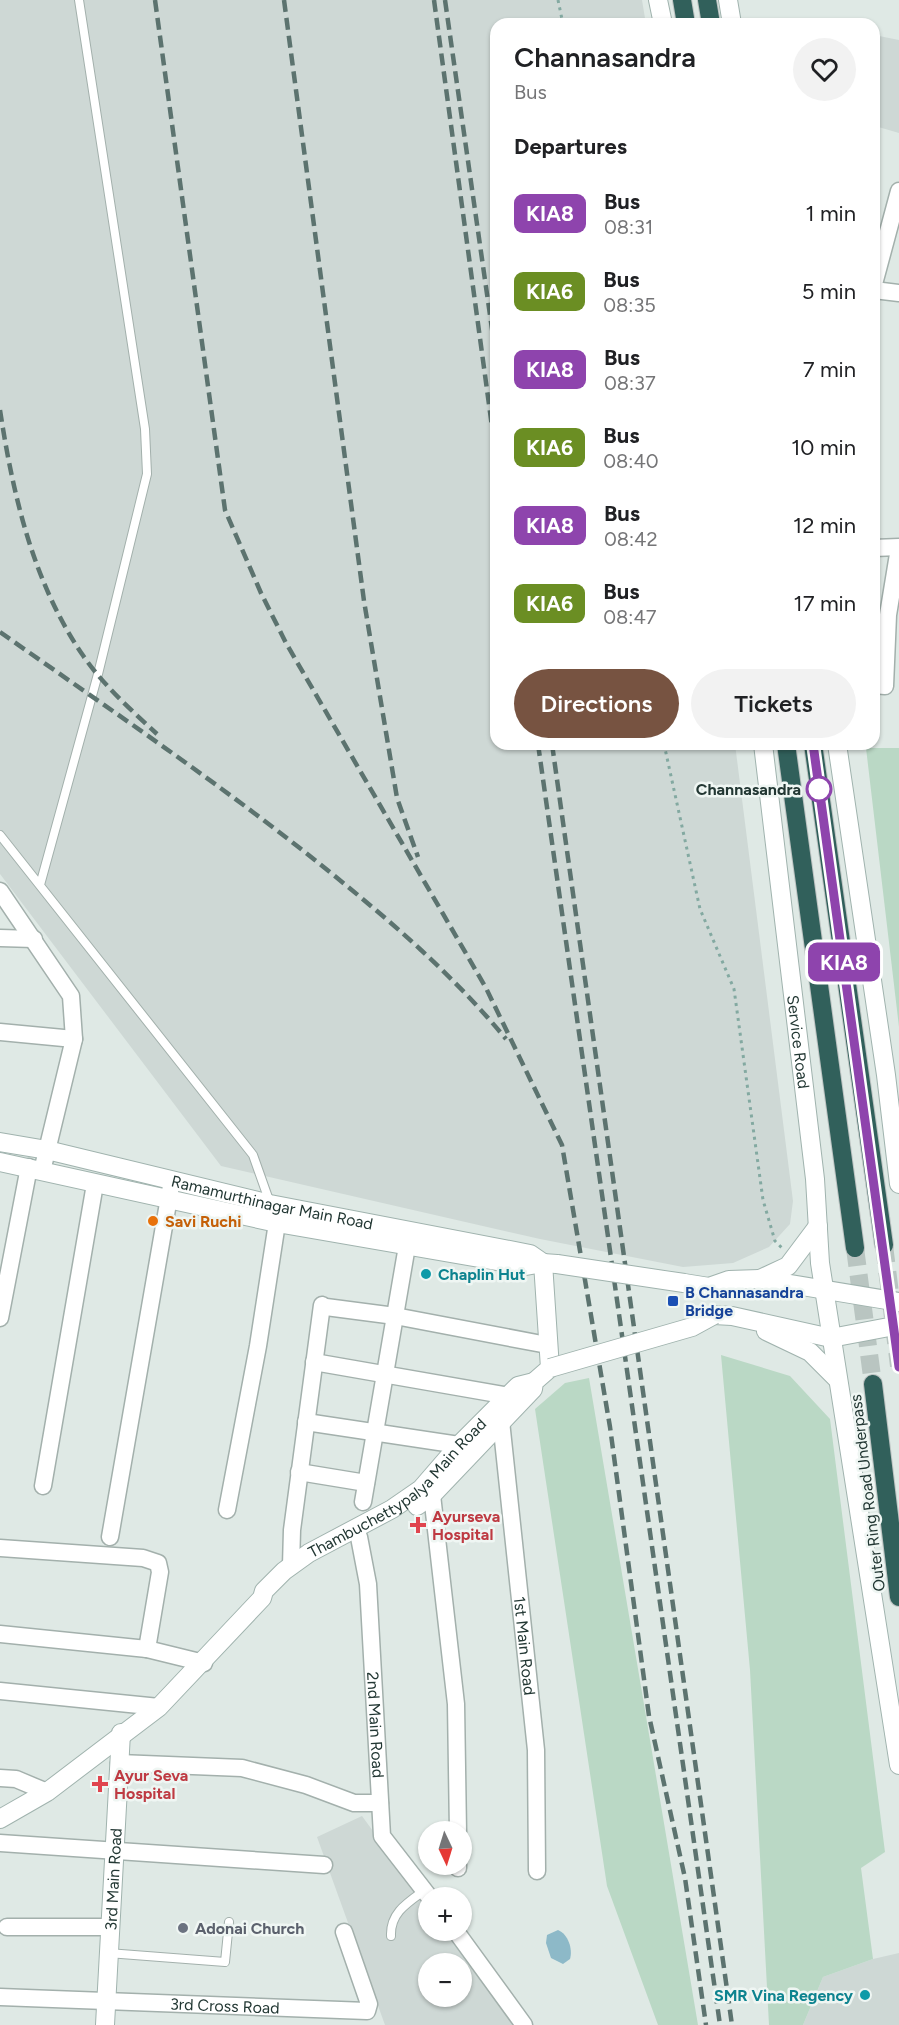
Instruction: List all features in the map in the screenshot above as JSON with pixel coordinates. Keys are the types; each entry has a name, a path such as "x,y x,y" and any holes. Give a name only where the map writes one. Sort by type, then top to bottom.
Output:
{"highway":[{"path":"682,0 685,18"},
{"path":"707,0 710,18"},
{"path":"787,750 855,1248"},
{"path":"814,750 884,1245"},
{"name":"Outer Ring Road Underpass","path":"873,1384 899,1597"}],"main road":[{"path":"658,0 662,18"},
{"path":"728,0 731,18"},
{"name":"Service Road","path":"764,750 815,1179 824,1290 899,1765"},
{"path":"838,750 892,1071 899,1184"},
{"name":"Ramamurthinagar Main Road","path":"0,1142 47,1150 270,1204 530,1254 547,1268"},
{"name":"Ramamurthinagar Main Road","path":"0,1162 277,1223 526,1266 709,1287 729,1280 759,1279 899,1302"},
{"path":"759,1279 788,1266 818,1226"},
{"path":"543,1375 538,1289 547,1268"},
{"path":"543,1375 547,1268"},
{"path":"543,1375 723,1316 831,1338 899,1325"},
{"path":"723,1316 810,1352 837,1379"},
{"name":"Thambuchettypalya Main Road","path":"0,1819 47,1792 121,1733 159,1707 204,1663 262,1598 264,1591 291,1566 309,1553 392,1509 421,1490 459,1445 518,1386 543,1375"},
{"name":"Thambuchettypalya Main Road","path":"262,1598 273,1597 312,1564 400,1517 432,1495 533,1389 543,1375"},
{"name":"3rd Main Road","path":"105,2025 121,1733"}],"street":[{"path":"880,262 899,191"},
{"path":"880,291 899,293"},
{"path":"880,548 899,548 888,615 886,686"},
{"path":"0,891 71,996 74,1039 47,1150 35,1169 0,1318"},
{"path":"0,938 34,939"},
{"path":"0,1032 74,1039"},
{"path":"110,1537 172,1180"},
{"path":"44,1486 95,1184"},
{"path":"227,1510 258,1346 277,1223"},
{"path":"363,1502 407,1246"},
{"path":"291,1566 299,1472 324,1306 395,1316 542,1344"},
{"path":"314,1362 509,1395"},
{"name":"1st Main Road","path":"501,1421 536,1750 537,1871"},
{"path":"306,1422 459,1445"},
{"path":"299,1472 366,1483"},
{"path":"432,1495 456,1704 458,1821"},
{"name":"2nd Main Road","path":"359,1537 369,1595 380,1753 382,1836 422,1887"},
{"path":"0,1548 143,1558 158,1563 160,1572 147,1649"},
{"path":"0,1634 147,1649 204,1663"},
{"path":"0,1691 159,1707"},
{"path":"119,1763 242,1768 306,1785 354,1803 380,1803"},
{"path":"0,1778 16,1779 47,1792"},
{"path":"0,1843 115,1849 324,1865"},
{"path":"7,1927 109,1927"},
{"name":"3rd Cross Road","path":"0,1997 367,2011 369,2004 344,1932"},
{"path":"462,1941 524,2025"}],"lane":[{"path":"40,885 99,674 147,474 145,429 79,0"},
{"path":"0,835 253,1155 277,1223"},
{"path":"391,1936 390,1922 399,1911 418,1900"},
{"path":"108,1953 225,1962 229,1922"}],"path":[{"path":"558,0 562,18"},
{"path":"665,750 700,909 734,989 763,1200 775,1240 793,1261"}],"shaded area":[{"path":"0,0 642,0 645,18 490,18 490,750 736,750 793,1201 790,1224 769,1247 733,1263 683,1267 540,1239 221,1166 0,874"},
{"path":"880,36 899,40 899,133 880,127"},
{"path":"362,1816 418,1893 418,1941 452,1941 461,1953 418,1953 418,2007 472,2007 472,1968 514,2025 385,2025 317,1837"},
{"path":"899,1953 899,2025 803,2025 823,1977 873,1959"}],"green space":[{"path":"880,748 899,748 899,1027 866,750 880,750"},
{"path":"721,1355 790,1376 830,1419 885,1852 861,1868 873,1959 823,1977 803,2025 769,2025 750,1670"},
{"path":"589,1378 698,2025 658,2025 607,1886 535,1409 565,1383"}],"water":[{"path":"558,1930 567,1938 571,1951 570,1959 563,1964 551,1958 546,1943 547,1935"}],"tunnel":[{"path":"884,1245 899,1366"},
{"path":"855,1248 873,1384"}],"railway":[{"path":"155,0 225,510 261,593 286,643 486,988 562,1145 610,1427 649,1716 685,1878 706,2025"},
{"path":"284,0 364,601 397,798 418,857"},
{"path":"434,0 490,412"},
{"path":"445,0 490,315"},
{"path":"0,410 19,506 38,568 50,597 82,654 98,676 157,734"},
{"path":"0,632 209,780 331,873 423,952 466,994 506,1039"},
{"path":"539,750 720,2025"},
{"path":"553,750 732,2025"}],"bus line":[{"name":"KIA8","path":"814,750 884,1245 899,1367"}],"place":[{"name":"Channasandra","path":"819,789"},
{"name":"Savi Ruchi","path":"153,1221"},
{"name":"Chaplin Hut","path":"426,1274"},
{"name":"B Channasandra Bridge","path":"673,1301"},
{"name":"Ayurseva Hospital","path":"418,1525"},
{"name":"Ayur Seva Hospital","path":"100,1784"},
{"name":"Adonai Church","path":"183,1928"},
{"name":"SMR Vina Regency","path":"865,1995"}]}
